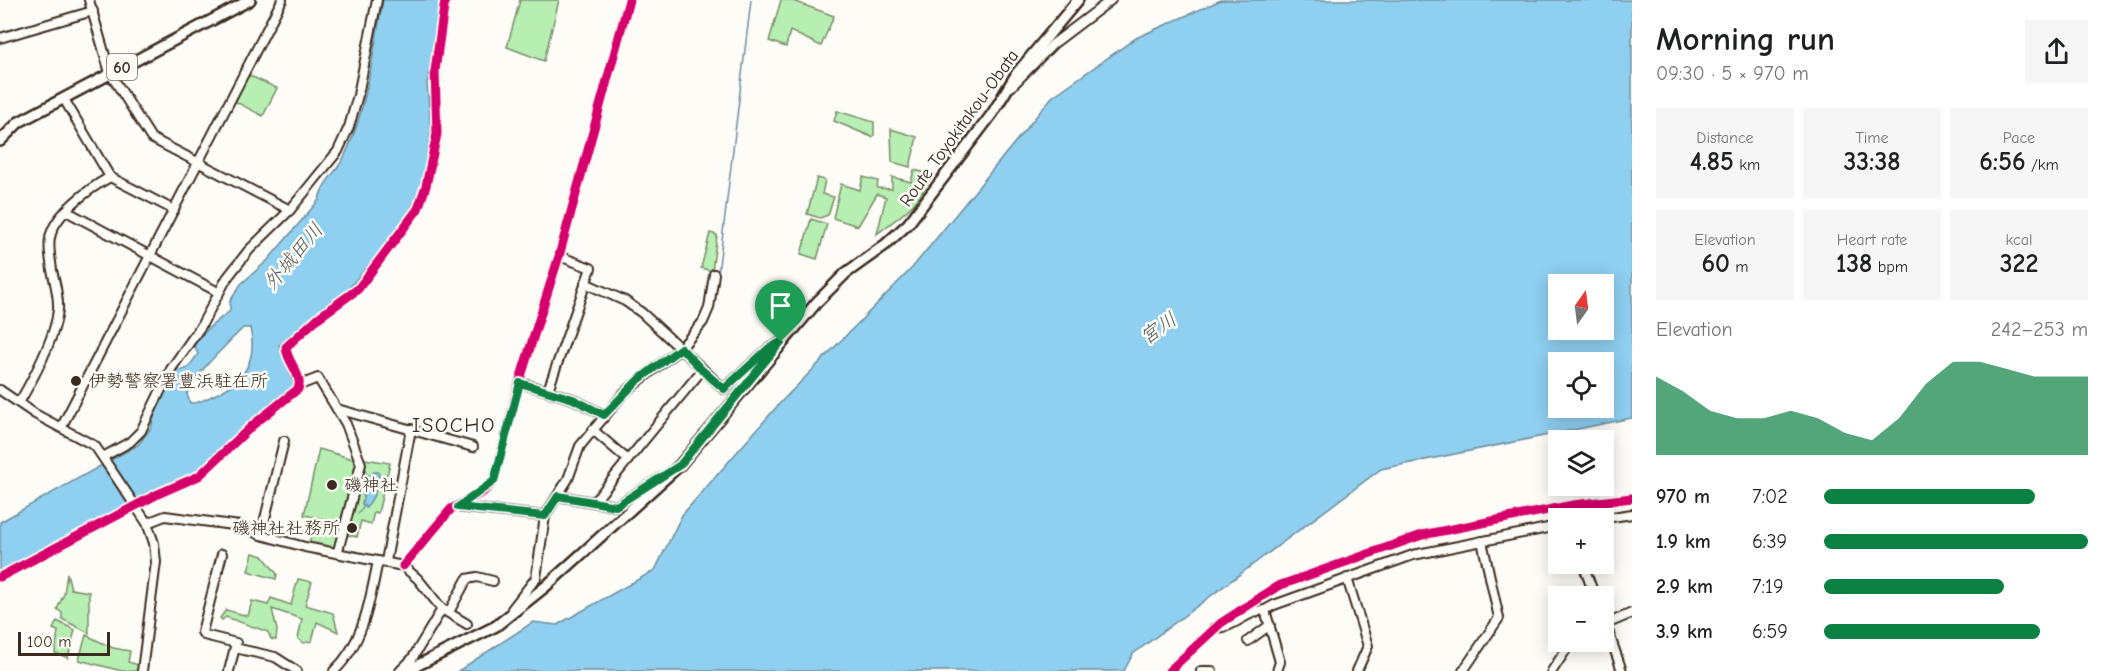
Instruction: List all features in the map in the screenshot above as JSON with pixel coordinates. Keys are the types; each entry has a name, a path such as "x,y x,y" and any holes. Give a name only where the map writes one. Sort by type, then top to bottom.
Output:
{"main road":[{"name":"60","path":"0,141 19,122 250,0"},
{"name":"Route Toyokitakou-Obata","path":"406,671 496,626 507,618 552,581 680,465 781,342 846,273 885,246 908,224 1007,91 1017,73 1053,33 1078,0"}],"street":[{"path":"89,0 110,73 151,138 290,210"},
{"path":"62,426 282,0"},
{"path":"104,457 130,442 141,431 171,369 201,326 218,292 249,250 290,210 338,151 349,127 377,0"},
{"path":"300,385 286,347 318,318 361,286 387,248 408,226 424,196 437,134 435,77 445,0"},
{"path":"458,507 494,481 629,0"},
{"path":"1007,91 1053,44 1111,0"},
{"path":"0,38 93,11"},
{"path":"64,99 110,177 174,210"},
{"path":"19,403 54,332 57,317 58,297 49,240 66,211 85,192 110,177"},
{"path":"66,211 218,292"},
{"path":"548,390 591,268 559,256"},
{"path":"507,618 536,578 545,516 558,496 580,446 604,415 637,381 681,348 706,318 714,274"},
{"path":"585,283 625,301 642,313 724,389 728,388 769,348 781,342"},
{"path":"594,502 702,370"},
{"path":"0,577 135,505 199,476 300,385 318,378 353,438 361,464 338,551"},
{"path":"520,383 548,390 604,415"},
{"path":"0,390 19,403 89,441 104,457 147,523 154,543 156,562 142,671"},
{"path":"337,409 473,447"},
{"path":"334,671 356,642 382,561 411,429"},
{"path":"593,430 628,460"},
{"path":"261,535 284,441"},
{"path":"558,496 616,506 680,465"},
{"path":"1169,671 1214,628 1278,586 1422,535 1573,505 1632,498"},
{"path":"403,566 450,509 458,507 545,516"},
{"path":"1614,517 1632,514"},
{"path":"147,523 171,517 240,526 261,535 305,547 338,551 403,566 418,579 446,611 467,624"},
{"path":"1214,628 1223,629 1253,611 1265,610 1413,555 1548,528"},
{"path":"1463,671 1498,618 1482,541"},
{"path":"222,554 202,632 204,635 236,643 230,671"},
{"path":"400,671 412,659 468,579 477,577 493,581"},
{"path":"1347,578 1368,646 1358,671"},
{"path":"1265,610 1280,662 1277,671"},
{"path":"1614,619 1632,612"},
{"path":"1248,641 1270,625"},
{"path":"235,648 279,658 297,671"},
{"path":"1614,650 1622,671"},
{"path":"1552,671 1564,652"},
{"path":"1201,671 1212,671"}],"green space":[{"path":"520,0 559,0 544,61 507,47"},
{"path":"781,0 790,0 834,16 821,46 790,31 786,47 769,41"},
{"path":"248,75 277,88 263,116 234,101"},
{"path":"837,111 874,122 874,135 872,137 834,121"},
{"path":"891,129 917,137 910,167 892,162"},
{"path":"914,170 931,174 921,194 909,209 877,234 886,197 877,194 858,226 833,218 841,184 860,190 863,177 878,181 877,188 892,189 892,177 911,182"},
{"path":"817,178 825,180 822,194 834,197 828,215 820,218 807,214"},
{"path":"811,219 827,224 817,259 801,254"},
{"path":"710,233 717,235 712,271 701,268"},
{"path":"319,449 356,460 358,464 343,523 304,515"},
{"path":"365,459 390,463 378,513 374,512 371,524 361,521 357,537 344,534"},
{"path":"314,519 343,525 334,549 309,545"},
{"path":"253,553 263,556 277,574 276,579 248,571"},
{"path":"67,573 71,589 89,592 89,633 62,619 62,613 57,609 64,594"},
{"path":"298,579 312,582 305,605 333,613 338,632 317,622 312,641 304,643 298,639 302,619 272,609 277,630 276,640 271,639 268,632 226,617 222,620 220,618 226,610 248,616 252,601 268,605 271,598 291,605"},
{"path":"57,621 75,630 68,658 55,653 58,631 53,629"},
{"path":"86,635 113,648 130,651 128,662 139,665 138,671 122,671 79,660"}],"water":[{"name":"外城田川","path":"383,0 440,0 427,84 431,131 420,192 403,224 345,293 279,345 294,384 290,391 208,466 189,478 131,503 0,571 0,522 138,445 151,428 176,368 180,371 188,368 198,354 194,345 206,331 230,311 230,301 241,284 268,260 319,200 324,187 343,159 360,116","holes":["243,328 250,328 252,351 246,370 223,391 196,403 190,403 187,394 204,369"]},
{"name":"宮川","path":"1221,0 1632,0 1632,418 1573,430 1548,430 1548,435 1381,469 1133,654 1124,671 458,671 533,622 557,625 655,570 682,515 780,403 912,268 1052,97 1136,38"},
{"path":"378,472 378,486 366,508 362,504 367,474 370,476"}],"waterway":[{"path":"718,274 751,0"},
{"path":"358,514 364,505"}],"cycle path":[{"path":"0,577 158,494 199,476 253,425 298,389 299,379 286,347 318,318 358,289 418,209 426,186 437,134 435,71 445,0"},
{"path":"403,566 451,509 483,492 494,481 518,386 559,256 629,0"},
{"path":"1169,671 1221,623 1278,586 1422,535 1573,505 1632,498"}],"place":[{"name":"伊勢警察署豊浜駐在所","path":"76,381"},
{"name":"磯神社","path":"332,485"},
{"name":"磯神社社務所","path":"352,528"}],"district":[{"name":"ISOCHO","path":"454,425"}],"route":[{"path":"781,342 721,418 680,465 616,506 558,496 545,516 458,507 468,498 483,492 494,481 520,383 573,399 604,415 637,381 681,348 724,389 728,388 769,348 781,342"}]}
